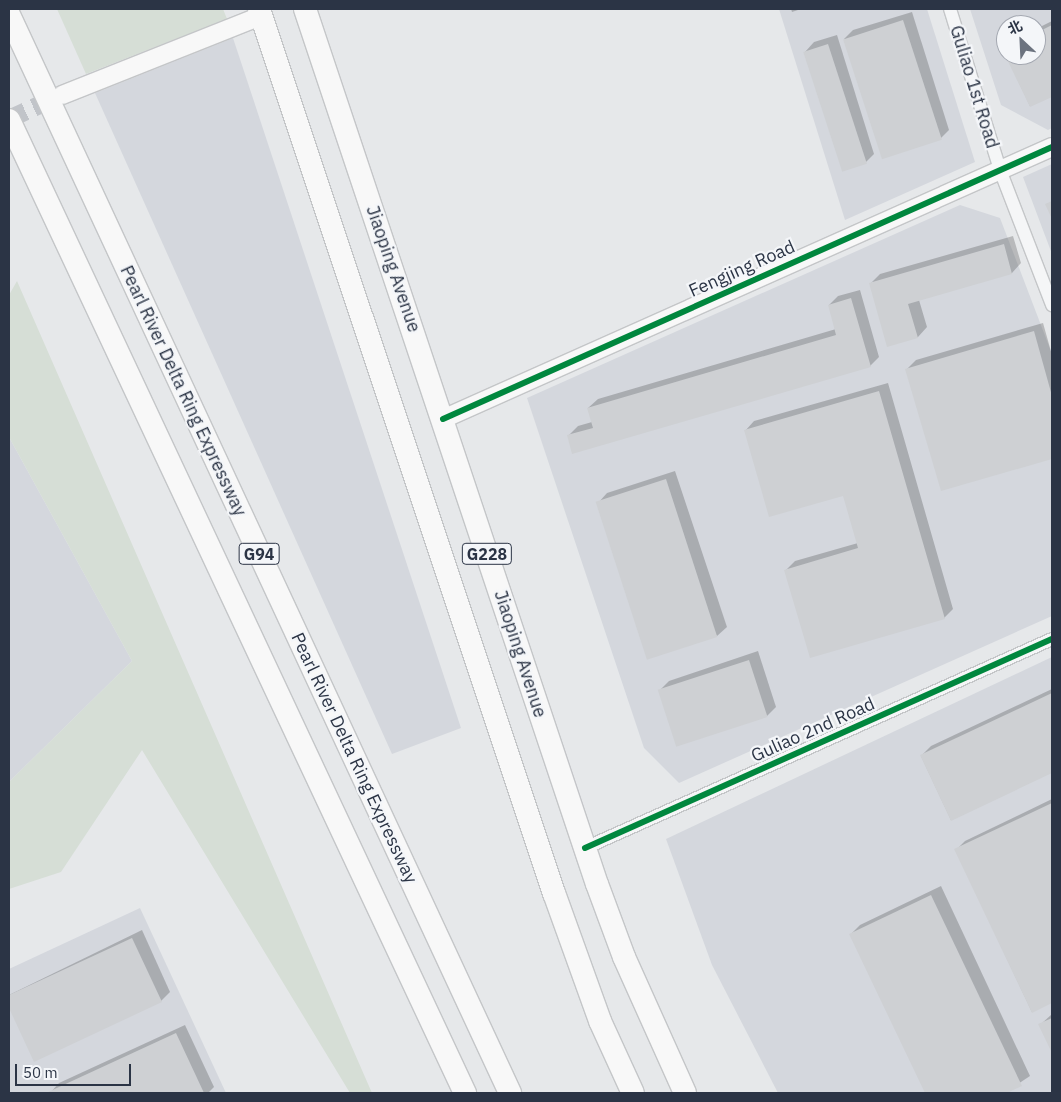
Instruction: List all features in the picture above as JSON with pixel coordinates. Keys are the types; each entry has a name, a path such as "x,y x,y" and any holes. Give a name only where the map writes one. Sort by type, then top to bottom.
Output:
{"highway":[{"name":"Jiaoping Avenue","path":"305,9 444,419 585,848 624,956 685,1093"},
{"name":"G228","path":"260,13 557,902 600,1021 633,1093"},
{"name":"Pearl River Delta Ring Expressway","path":"9,15 510,1093"},
{"name":"G94","path":"9,120 465,1093"}],"street":[{"name":"Guliao 1st Road","path":"950,9 1000,170 1052,306"},
{"path":"62,95 260,13"},
{"name":"Fengjing Road","path":"444,419 1052,147"},
{"name":"Guliao 2nd Road","path":"585,848 1052,639"}],"shaded area":[{"path":"57,9 223,9 227,19 86,74"},
{"path":"779,9 927,9 975,162 845,220"},
{"path":"970,9 1052,9 1052,128 1048,130 1001,105"},
{"path":"233,38 461,728 392,754 95,93"},
{"path":"1052,164 1052,254 1023,177"},
{"path":"960,205 1000,218 1052,354 1052,616 679,783 644,748 527,398"},
{"path":"17,281 372,1093 350,1093 142,750 61,872 9,889 9,782 132,661 9,437 9,295"},
{"path":"9,437 132,661 9,782"},
{"path":"1052,657 1052,1093 778,1093 712,965 666,839"},
{"path":"140,908 226,1093 9,1093 9,969"}],"building":[{"path":"903,20 942,140 882,159 843,39"},
{"path":"1052,25 1052,97 1030,107 1010,65 1046,65 1046,28"},
{"path":"828,44 867,164 842,172 803,52"},
{"path":"1052,201 1052,219 1045,204"},
{"path":"1004,244 1012,274 908,304 918,338 887,347 869,283"},
{"path":"851,298 871,367 572,454 567,435 593,428 587,408 836,335 828,305"},
{"path":"1034,331 1052,396 1052,459 941,491 905,369"},
{"path":"879,391 945,619 810,658 784,570 858,548 843,496 769,517 744,430"},
{"path":"666,479 717,637 647,660 596,502"},
{"path":"749,660 768,717 676,747 658,690"},
{"path":"1052,693 1052,773 951,821 920,755"},
{"path":"1052,803 1052,1003 1032,1013 954,849"},
{"path":"931,895 1022,1086 1007,1093 925,1093 849,934"},
{"path":"132,938 162,1002 34,1062 9,1008 9,995"},
{"path":"1052,1018 1052,1053 1038,1024"},
{"path":"176,1033 204,1093 46,1093"}],"tunnel":[{"path":"9,119 59,96"}],"cycle path":[{"path":"443,419 1052,147"},
{"path":"585,848 1052,639"}]}
